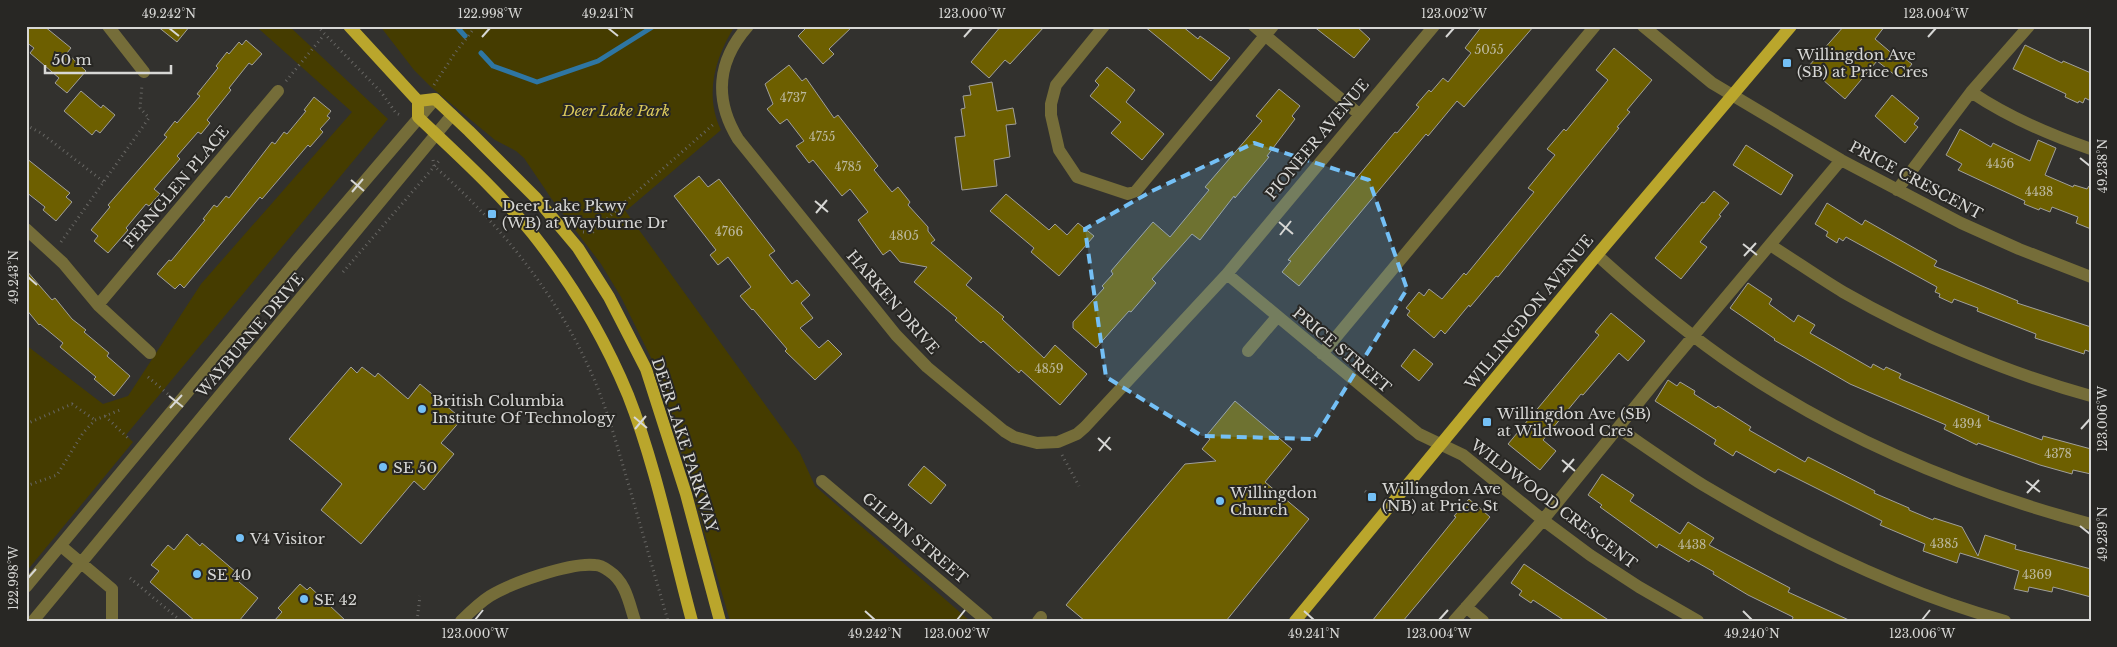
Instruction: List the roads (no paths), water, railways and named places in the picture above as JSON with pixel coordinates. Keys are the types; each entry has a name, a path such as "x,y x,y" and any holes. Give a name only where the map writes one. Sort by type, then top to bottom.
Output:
{"main road":[{"path":"349,26 418,101 418,117 499,196 532,233 561,272 592,321 628,396 647,452 692,621"},
{"name":"WILLINGDON AVENUE","path":"1295,621 1596,255 1791,26"},
{"path":"418,101 433,93"},
{"name":"DEER LAKE PARKWAY","path":"433,93 452,115 536,198 578,248 609,297 646,369 686,494 720,621"}],"street":[{"path":"108,26 144,72"},
{"name":"HARKEN DRIVE","path":"748,26 731,50 724,71 722,92 726,117 738,140 911,351 1004,431 1037,443 1058,442 1077,434 1226,274"},
{"path":"1104,26 1061,78 1053,94 1051,116 1059,150 1077,177 1128,194 1136,191 1269,31"},
{"path":"1254,26 1269,31 1359,114"},
{"name":"PIONEER AVENUE","path":"1226,274 1434,26"},
{"path":"1322,354 1595,26"},
{"name":"PRICE CRESCENT","path":"1643,26 1712,83 1842,160 1961,223 2019,249 2091,277"},
{"path":"1897,190 1971,92 2029,26"},
{"name":"FERNGLEN PLACE","path":"98,305 278,91"},
{"path":"1971,92 1988,104 2058,138 2091,149"},
{"name":"WAYBURNE DRIVE","path":"26,587 418,117 433,93"},
{"name":"WAYBURNE DRIVE","path":"33,621 452,115"},
{"path":"1454,621 1542,520 1842,160"},
{"path":"26,229 53,253 98,305 150,352"},
{"path":"1770,245 1843,292 1908,326 1997,365 2091,396"},
{"path":"1596,255 1694,336 1780,395 1883,449 1983,492 2040,511 2091,524"},
{"name":"PRICE STREET","path":"1226,274 1419,434 1441,445"},
{"path":"1248,352 1277,317"},
{"path":"1618,428 1702,484 1875,575 1967,610 2005,621"},
{"name":"WILDWOOD CRESCENT","path":"1441,445 1464,455 1542,520 1590,555 1698,621"},
{"name":"GILPIN STREET","path":"822,481 987,621"},
{"path":"61,546 112,589 112,621"},
{"path":"461,621 490,596 516,584 546,573 587,565 597,565 620,580 635,621"},
{"path":"1466,607 1483,621"}],"waterway":[{"path":"456,26 465,36"},
{"path":"481,53 493,66 537,82 598,61 654,26"}],"place":[{"name":"Willingdon Ave (SB) at Price Cres","path":"1787,63"},
{"name":"Deer Lake Pkwy (WB) at Wayburne Dr","path":"492,214"},
{"name":"British Columbia Institute Of Technology","path":"422,409"},
{"name":"Willingdon Ave (SB) at Wildwood Cres","path":"1487,422"},
{"name":"SE 50","path":"383,467"},
{"name":"Willingdon Ave (NB) at Price St","path":"1372,497"},
{"name":"Willingdon Church","path":"1220,501"},
{"name":"V4 Visitor","path":"240,538"},
{"name":"SE 40","path":"197,574"},
{"name":"SE 42","path":"304,599"}],"park label":[{"name":"Deer Lake Park","path":"616,110"}]}
